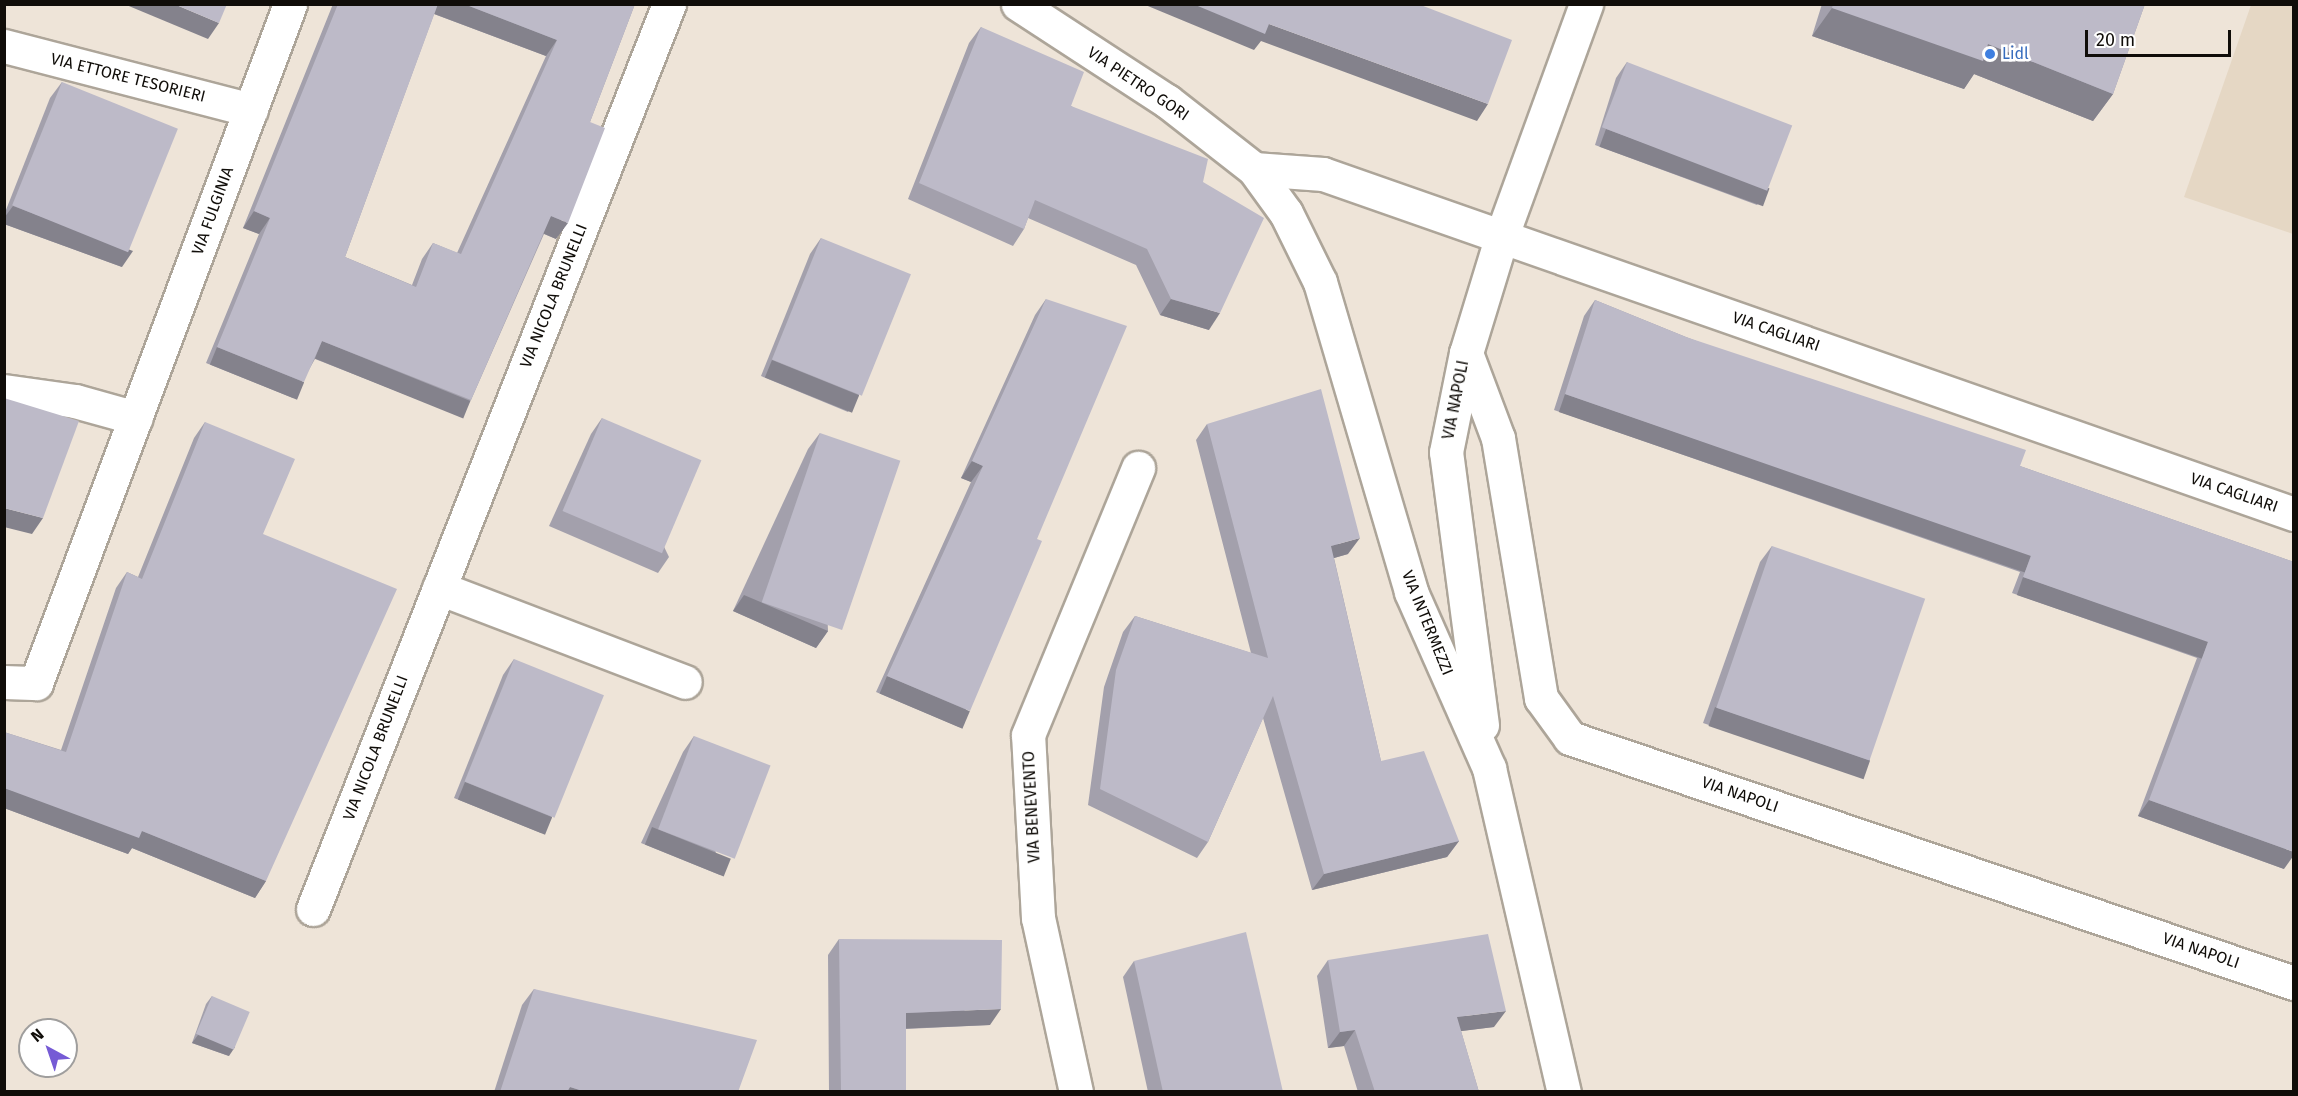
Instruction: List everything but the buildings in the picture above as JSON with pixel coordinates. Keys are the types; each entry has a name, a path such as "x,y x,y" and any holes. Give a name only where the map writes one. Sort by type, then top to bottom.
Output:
{"street":[{"name":"VIA FULGINIA","path":"4,682 36,683 290,4"},
{"name":"VIA NICOLA BRUNELLI","path":"313,909 669,4"},
{"name":"VIA PIETRO GORI","path":"1018,4 1167,101 1254,169"},
{"name":"VIA NAPOLI","path":"1489,768 1446,452 1466,352 1502,235 1586,4"},
{"name":"VIA ETTORE TESORIERI","path":"4,46 251,110"},
{"name":"VIA CAGLIARI","path":"1254,169 1323,174 2294,514"},
{"name":"VIA INTERMEZZI","path":"1254,169 1286,213 1320,282 1411,592 1489,768 1564,1092"},
{"name":"VIA NAPOLI","path":"1466,352 1498,438 1541,698 1570,738 2294,982"},
{"path":"4,391 75,400 135,418"},
{"name":"VIA BENEVENTO","path":"1076,1092 1038,918 1028,735 1138,468"},
{"path":"439,588 685,682"}],"shaded area":[{"path":"2251,5 2293,5 2293,234 2184,197"}],"place":[{"name":"Lidl","path":"1990,54"}]}
